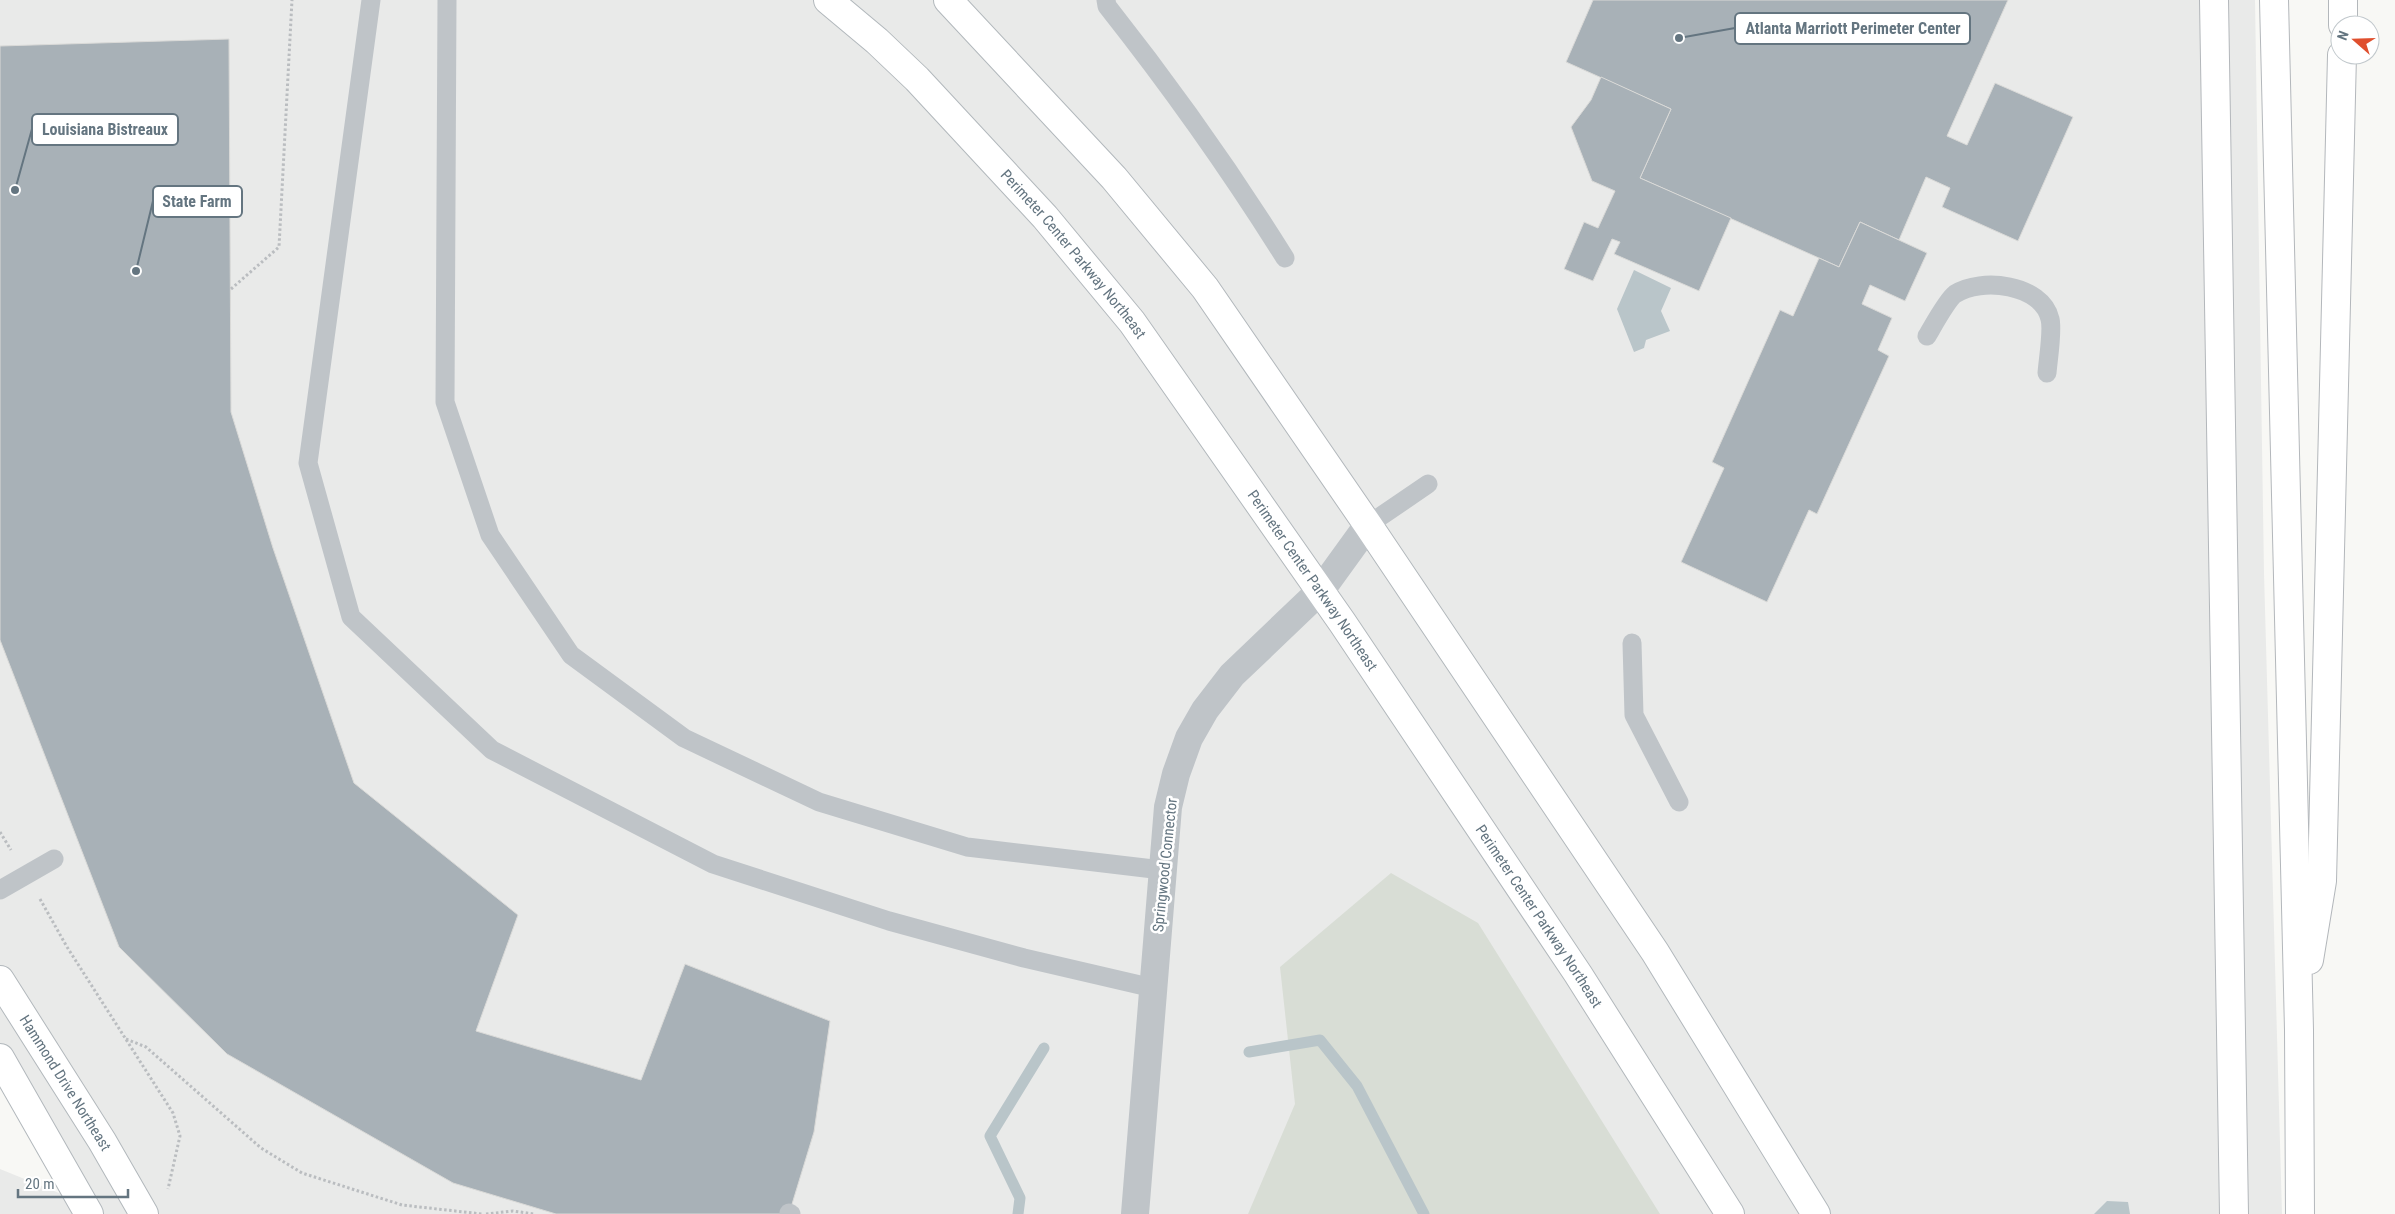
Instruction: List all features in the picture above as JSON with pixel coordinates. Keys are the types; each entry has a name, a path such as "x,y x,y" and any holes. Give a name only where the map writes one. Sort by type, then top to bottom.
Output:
{"main road":[{"path":"948,0 1114,178 1205,288 1368,525 1655,952 1816,1214"},
{"path":"2214,0 2234,1214"},
{"path":"2274,0 2298,1030 2300,1214"},
{"path":"2343,0 2343,15"},
{"name":"Perimeter Center Parkway Northeast","path":"834,2 917,80 1045,217 1132,322 1321,590 1578,974 1730,1214"},
{"path":"2298,1030 2322,881 2342,65"},
{"name":"Hammond Drive Northeast","path":"0,980 102,1141 144,1214"},
{"path":"0,1058 89,1214"}],"street":[{"name":"Springwood Connector","path":"1135,1214 1162,870 1168,807 1176,774 1189,738 1201,717 1232,675 1321,590 1368,525"}],"lane":[{"path":"372,0 308,462 351,616 492,750 713,864 889,921 1024,958 1153,988"},
{"path":"448,0 445,402 490,534 571,655 684,738 819,802 967,847 1162,870"},
{"path":"1106,0 1107,6 1172,90 1237,182 1285,258"},
{"path":"1927,336 1954,295 1982,285 2010,286 2037,298 2050,319 2047,373"},
{"path":"1368,525 1428,484"},
{"path":"1632,643 1634,715 1679,802"},
{"path":"0,890 54,859"}],"path":[{"path":"230,289 279,247 292,0"},
{"path":"0,832 6,842"},
{"path":"56,927 173,1113 179,1127 180,1136 166,1198"},
{"path":"126,1039 146,1047 261,1148 302,1173 402,1205 484,1214 512,1212 534,1214"}],"shaded area":[{"path":"0,0 2255,0 2264,573 2282,1214 0,1214 0,1169 86,1204 0,1073"},
{"path":"1634,270 1671,288 1661,311 1670,331 1646,340 1644,348 1634,352 1617,309"},
{"path":"1391,873 1478,923 1660,1214 1248,1214 1295,1104 1280,967"},
{"path":"2107,1201 2128,1202 2130,1214 2094,1214"}],"building":[{"path":"1593,0 2008,0 1947,136 1967,145 1995,83 2073,117 2018,241 1942,207 1950,188 1926,177 1899,240 1860,222 1839,267 1640,178 1671,109 1566,62"},
{"path":"229,39 231,412 273,548 354,783 518,915 476,1031 641,1080 685,964 830,1021 814,1132 789,1214 556,1214 453,1183 227,1054 119,947 0,640 0,46"},
{"path":"1601,77 1671,109 1640,178 1731,218 1699,291 1614,254 1620,242 1612,239 1593,281 1564,269 1584,222 1598,228 1615,191 1592,181 1571,127 1591,100"},
{"path":"1860,222 1927,253 1905,301 1870,285 1862,304 1892,318 1878,350 1889,356 1817,514 1809,510 1767,602 1681,562 1724,468 1712,462 1780,310 1793,316 1819,258 1839,267"}],"waterway":[{"path":"1249,1052 1320,1040 1357,1086 1424,1214"},
{"path":"1018,1214 1020,1198 990,1136 1044,1048"}],"place":[{"name":"Atlanta Marriott Perimeter Center","path":"1679,38"},
{"name":"Louisiana Bistreaux","path":"15,190"},
{"name":"State Farm","path":"136,271"}]}
